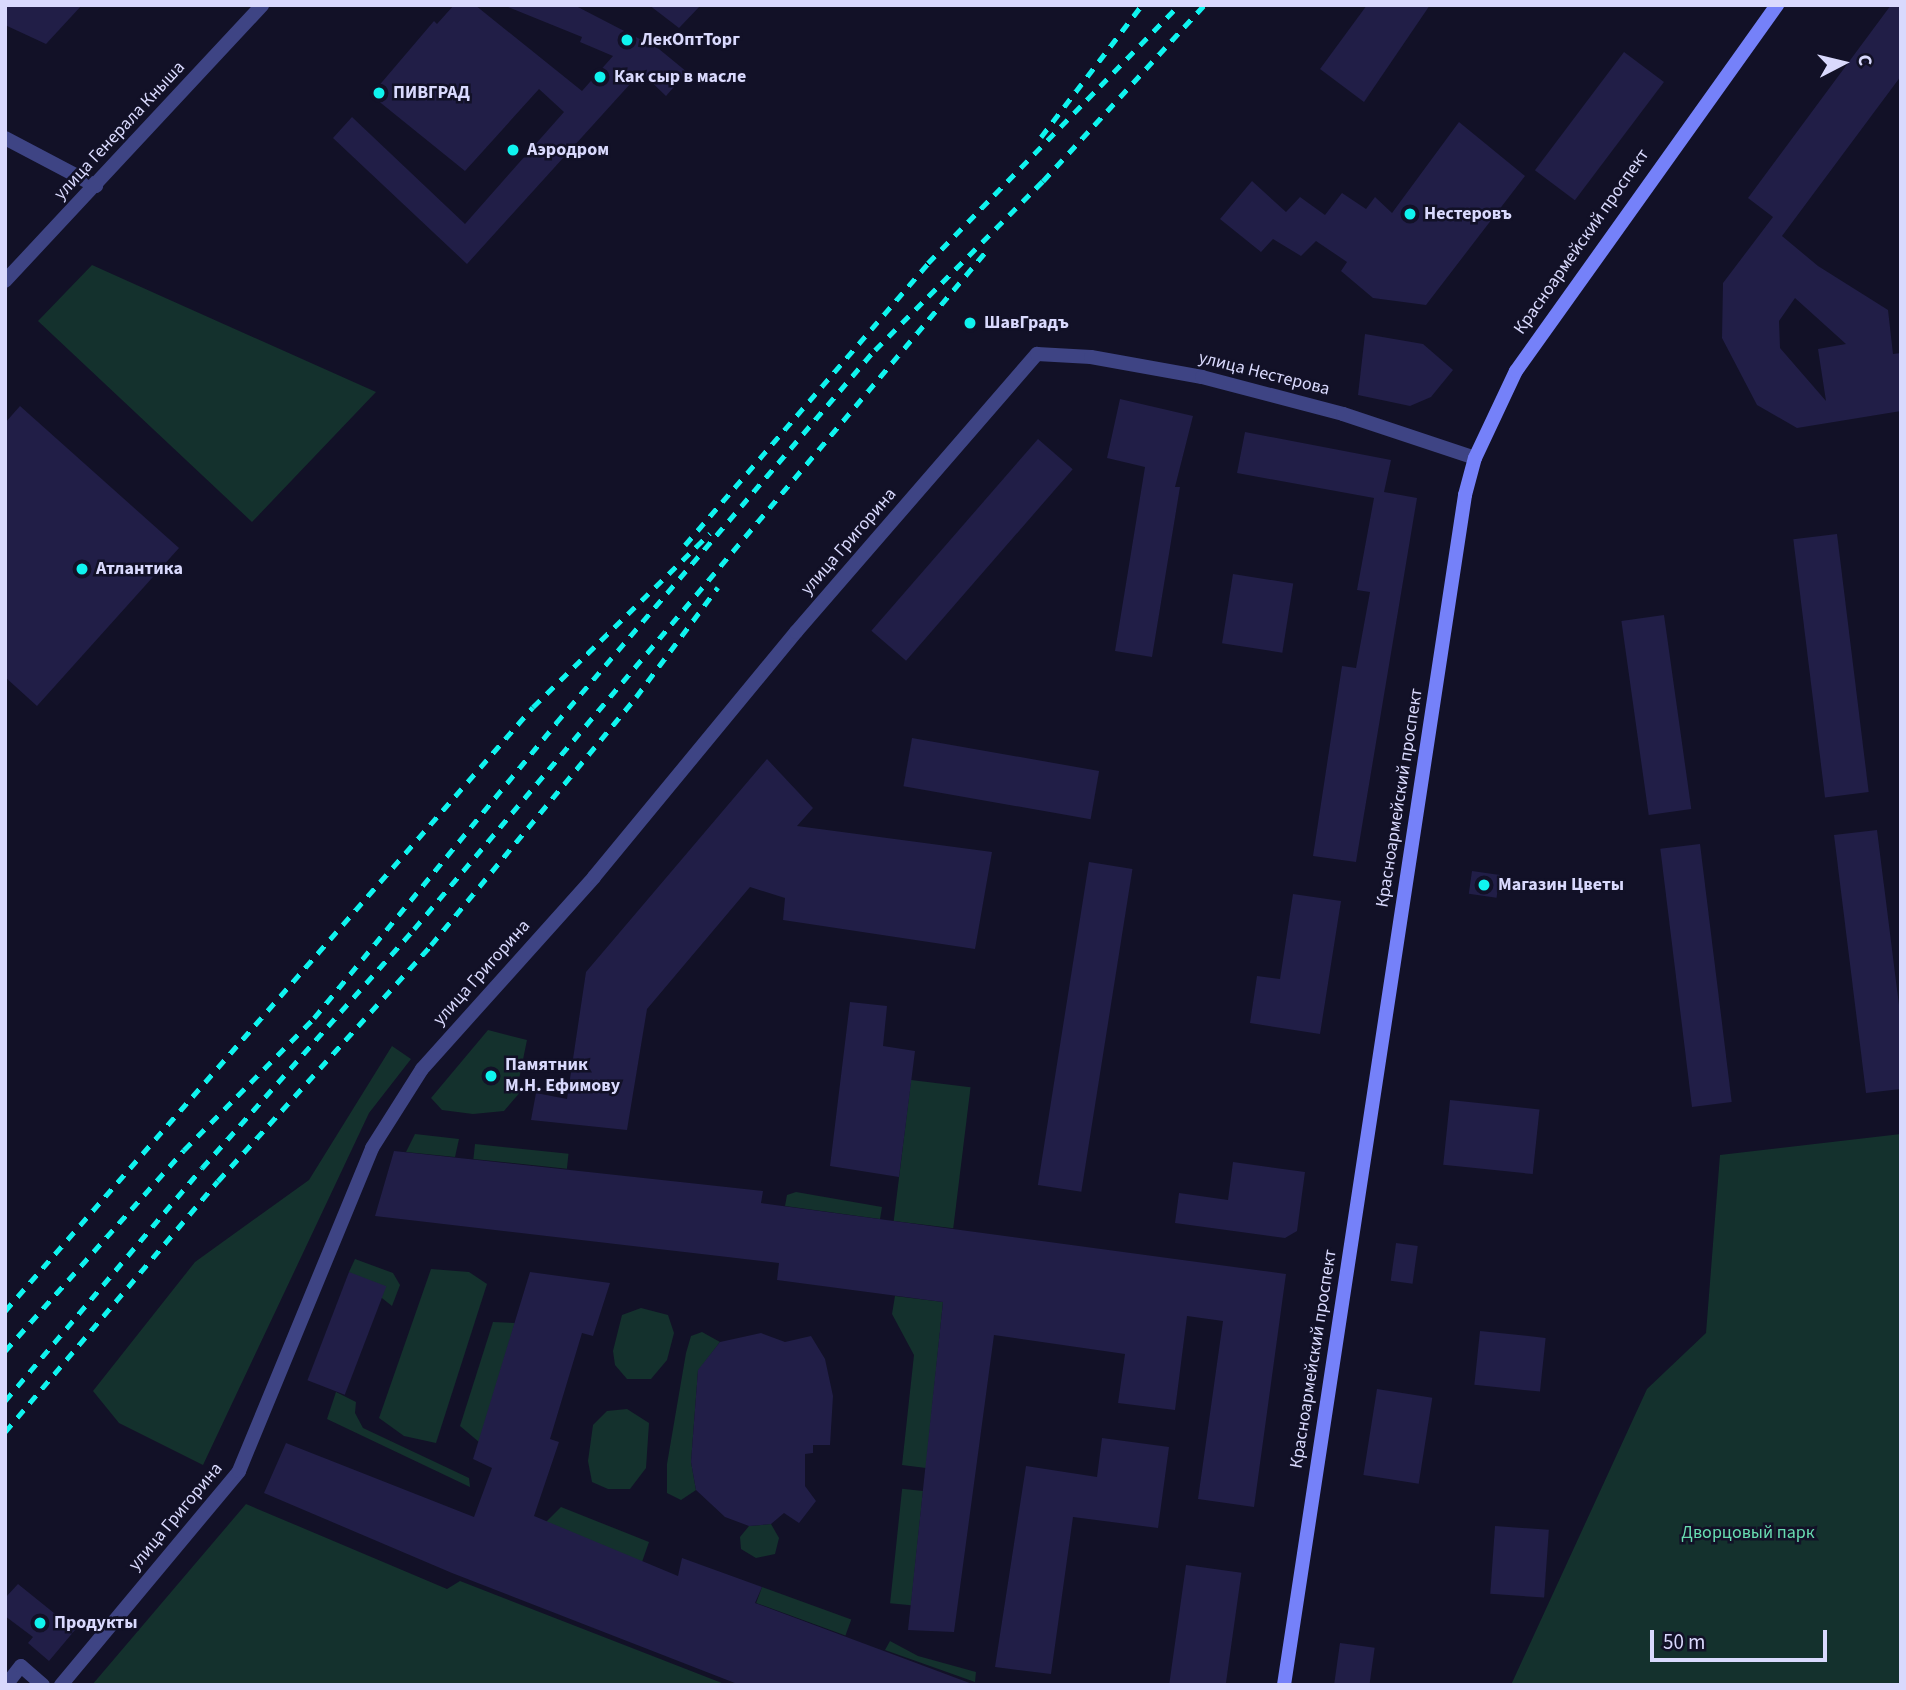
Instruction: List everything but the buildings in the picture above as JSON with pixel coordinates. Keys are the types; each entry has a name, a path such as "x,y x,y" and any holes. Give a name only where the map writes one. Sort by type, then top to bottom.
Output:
{"main road":[{"name":"Красноармейский проспект","path":"1284,1685 1465,495 1475,458 1516,371 1777,5"}],"street":[{"name":"улица Генерала Кныша","path":"5,281 262,5"},
{"path":"5,138 96,186"},
{"name":"улица Нестерова","path":"1037,354 1091,357 1202,377 1343,414 1475,458"},
{"name":"улица Григорина","path":"61,1685 239,1471 372,1148 422,1069 586,886 796,632 1037,354"},
{"path":"6,1685 21,1666 43,1685"}],"green space":[{"path":"92,265 376,392 252,522 38,321"},
{"path":"488,1030 527,1040 517,1089 522,1090 504,1111 473,1114 442,1110 431,1098"},
{"path":"392,1046 411,1059 369,1113 203,1465 119,1423 93,1391 195,1262 309,1180"},
{"path":"911,1080 971,1087 953,1228 894,1221"},
{"path":"415,1134 459,1139 455,1157 406,1152"},
{"name":"Дворцовый парк","path":"1901,1134 1901,1685 1511,1685 1647,1389 1706,1333 1720,1155"},
{"path":"475,1144 568,1154 567,1169 473,1159"},
{"path":"796,1192 882,1207 880,1219 785,1206 787,1195"},
{"path":"355,1259 393,1273 400,1285 392,1306 349,1272"},
{"path":"431,1269 469,1272 487,1284 436,1443 404,1436 379,1418"},
{"path":"895,1296 943,1302 926,1468 902,1465 914,1355 892,1314"},
{"path":"641,1308 668,1315 674,1333 667,1360 651,1379 627,1379 615,1365 613,1351 622,1315"},
{"path":"493,1322 515,1323 479,1442 460,1426"},
{"path":"702,1332 720,1342 698,1371 691,1462 696,1490 681,1500 667,1493 667,1464 686,1353 691,1336"},
{"path":"336,1392 356,1402 355,1413 363,1428 469,1478 470,1487 327,1419"},
{"path":"627,1409 649,1423 646,1468 630,1489 608,1489 592,1482 588,1461 593,1425 607,1411"},
{"path":"902,1489 923,1491 911,1605 890,1603"},
{"path":"246,1504 447,1589 460,1581 727,1685 92,1685"},
{"path":"561,1507 649,1542 642,1562 546,1522"},
{"path":"771,1524 779,1538 775,1554 756,1558 741,1549 740,1537 749,1526"},
{"path":"762,1587 851,1619 845,1635 756,1603"},
{"path":"890,1641 918,1656 976,1672 975,1682 885,1650"}],"railway":[{"path":"1041,137 1142,5"},
{"path":"685,545 928,263 1179,5"},
{"path":"5,1351 184,1150 314,1018 556,723 875,350 1043,181 1204,5"},
{"path":"5,1401 202,1168 414,929 988,249"},
{"path":"5,1311 533,707 710,533"},
{"path":"5,1432 218,1181 431,945 636,697 718,587"}],"place":[{"name":"ЛекОптТорг","path":"627,40"},
{"name":"Как сыр в масле","path":"600,77"},
{"name":"ПИВГРАД","path":"379,93"},
{"name":"Аэродром","path":"513,150"},
{"name":"Нестеровъ","path":"1410,214"},
{"name":"ШавГрадъ","path":"970,323"},
{"name":"Атлантика","path":"82,569"},
{"name":"Магазин Цветы","path":"1484,885"},
{"name":"Памятник М.Н. Ефимову","path":"491,1076"},
{"name":"Продукты","path":"40,1623"}]}
